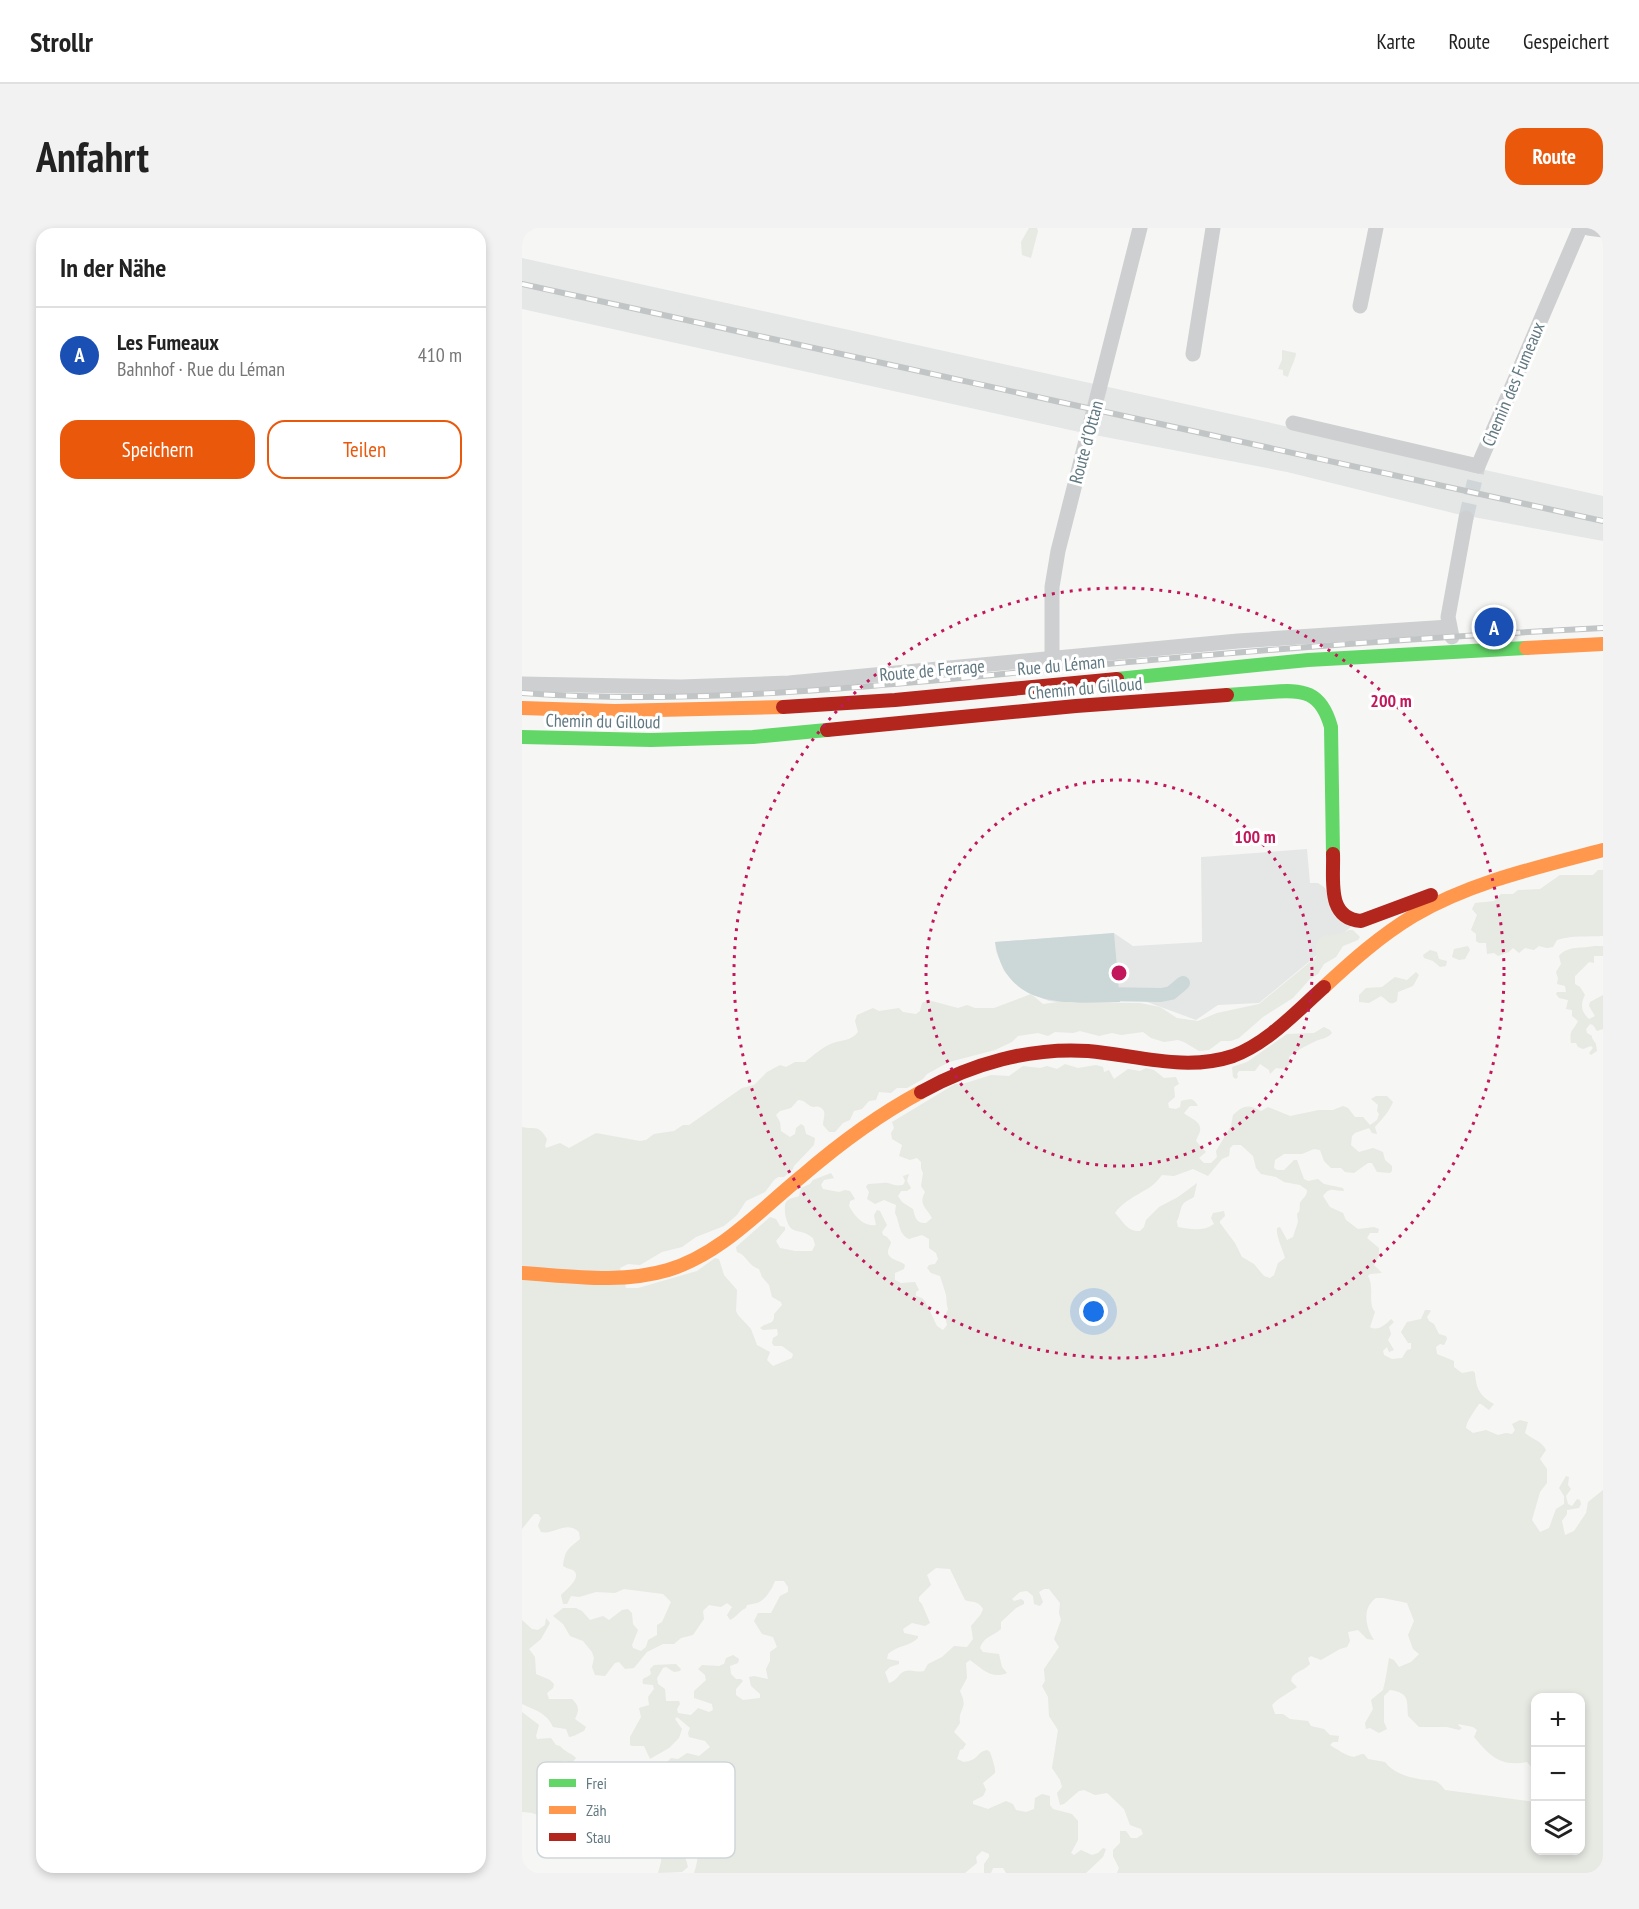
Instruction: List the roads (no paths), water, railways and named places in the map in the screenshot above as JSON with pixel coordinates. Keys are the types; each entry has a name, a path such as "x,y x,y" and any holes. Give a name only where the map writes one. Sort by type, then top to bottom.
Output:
{"street":[{"name":"Route d'Ottan","path":"1052,660 1052,587 1058,551 1140,228"},
{"path":"1193,354 1213,228"},
{"path":"1360,306 1376,228"},
{"name":"Chemin des Fumeaux","path":"1293,423 1478,466 1580,228"},
{"path":"1588,228 1603,230"},
{"path":"1453,652 1448,617 1466,518"},
{"name":"Route de Ferrage","path":"522,684 681,687 789,683 1238,641 1449,627"},
{"name":"Rue du Léman","path":"522,708 674,712 761,709 926,696 1270,663 1603,645"},
{"name":"Chemin du Gilloud","path":"522,737 651,740 753,737 1076,706 1287,690 1304,692 1325,708 1331,727 1334,893 1341,913 1349,920 1370,919 1431,894 1446,898"},
{"path":"522,1273 630,1278 671,1269 695,1258 739,1229 809,1170 873,1122 925,1090 975,1067 1016,1056 1060,1051 1099,1052 1179,1063 1204,1062 1238,1053 1267,1036 1390,932 1446,898 1490,881 1603,850"}],"waterway":[{"path":"1102,994 1161,995 1171,993 1183,983"}],"tunnel":[{"path":"1466,518 1478,466"}],"railway":[{"path":"522,284 1603,521"},
{"path":"522,693 658,697 794,692 1266,650 1603,628"}],"place":[{"name":"Les Fumeaux","path":"1494,627"}]}
